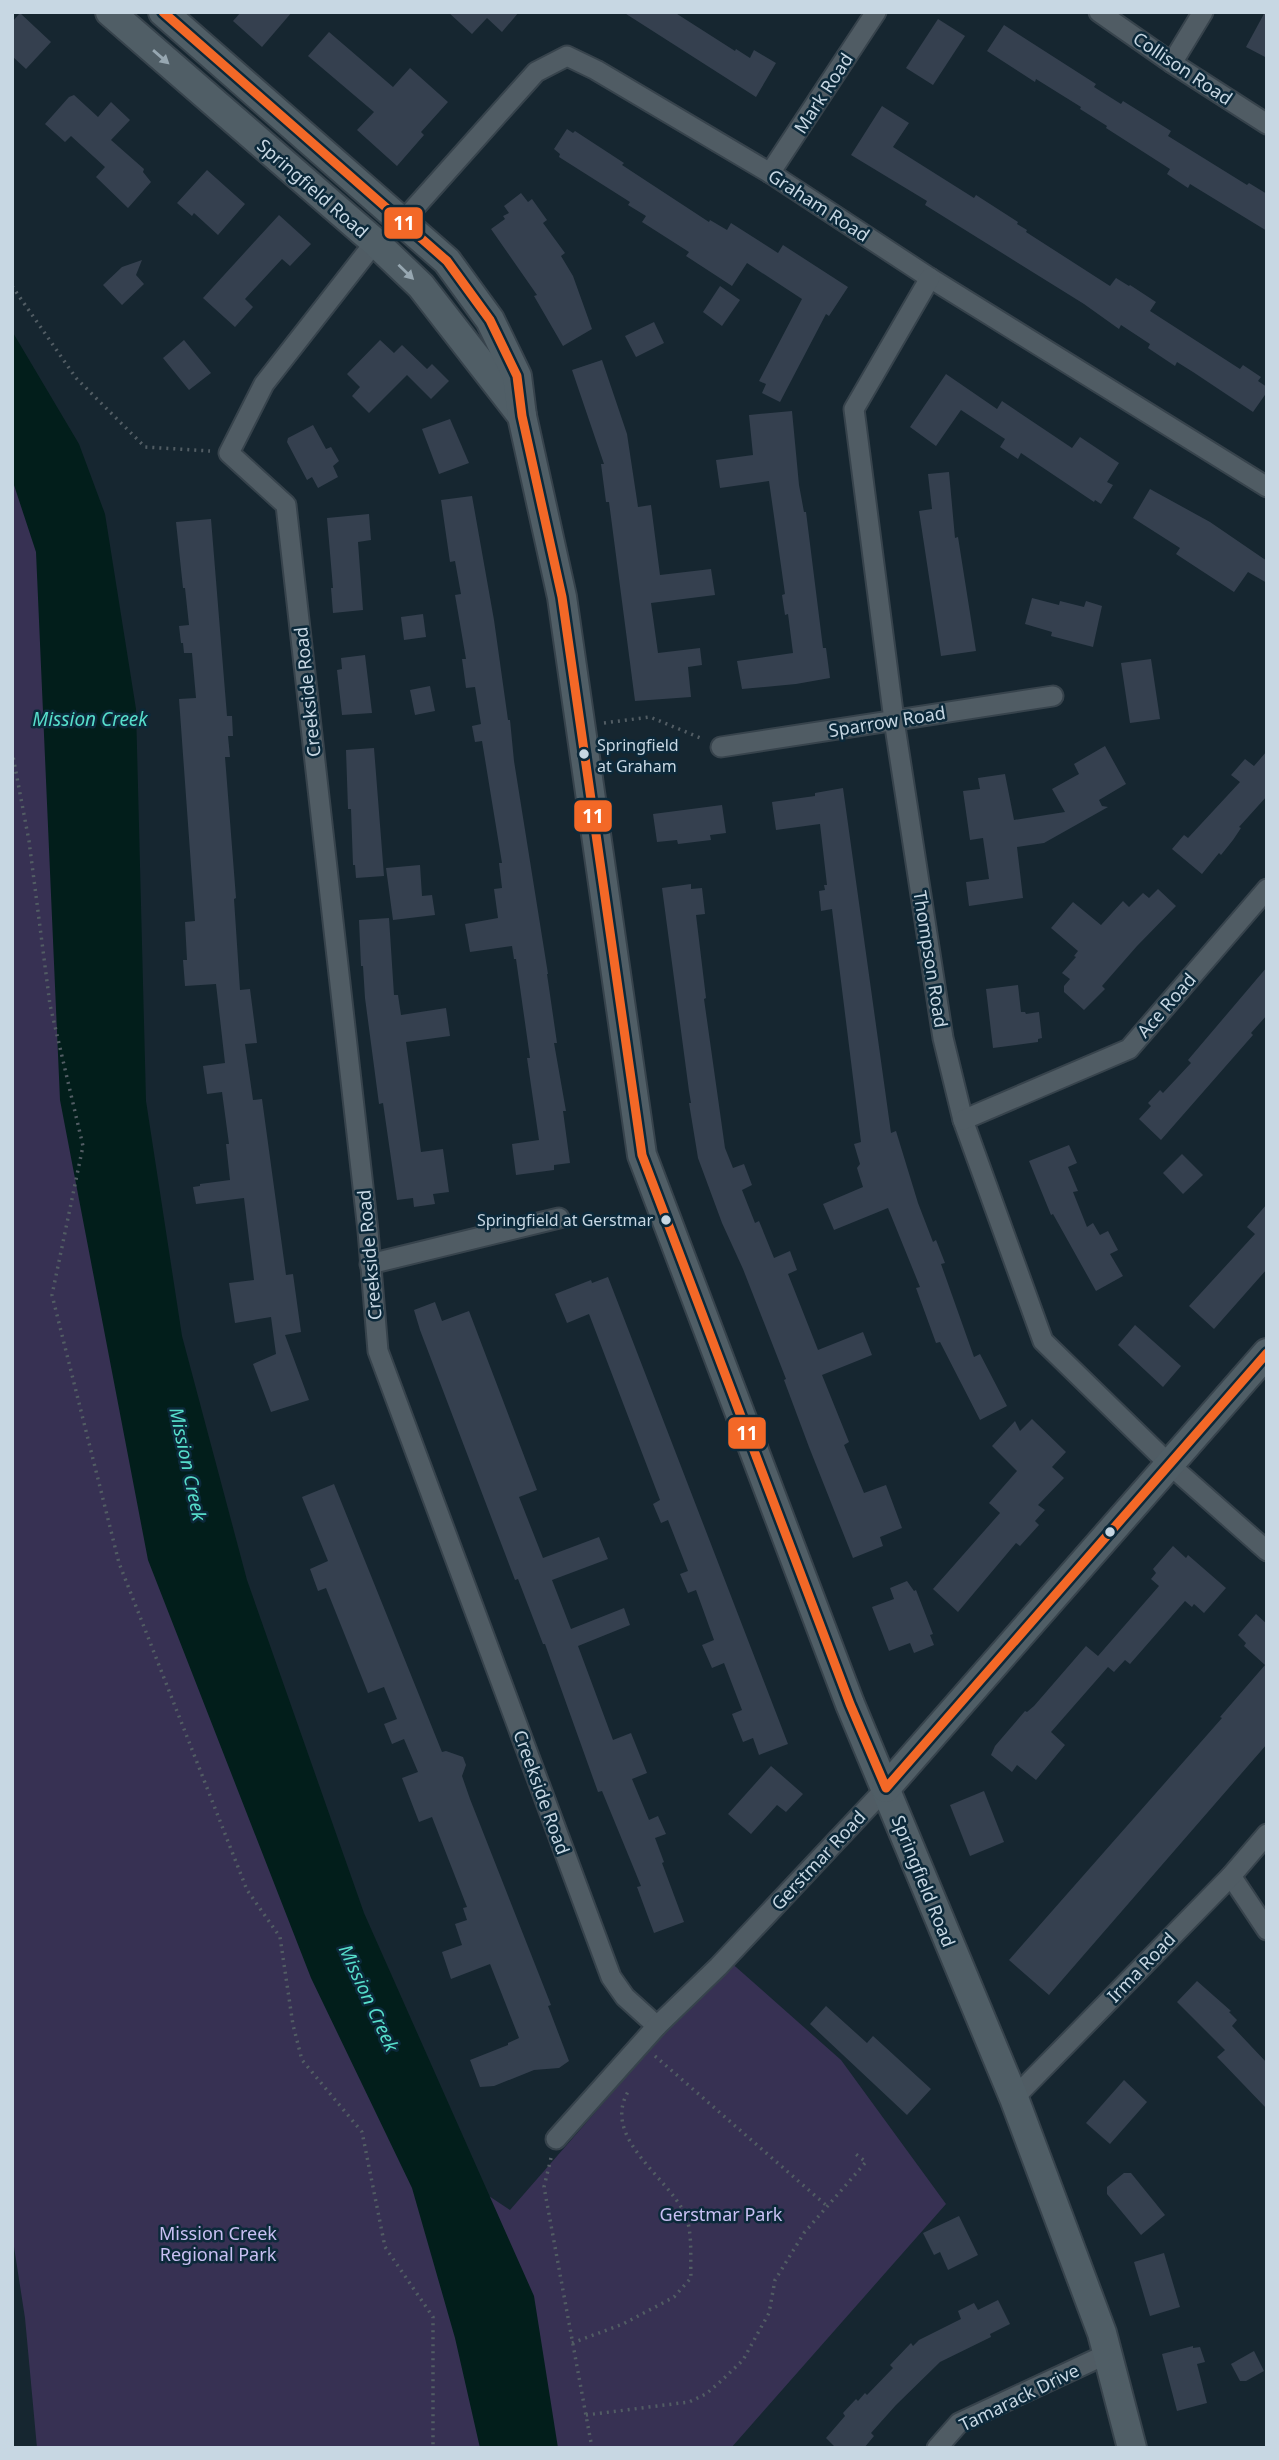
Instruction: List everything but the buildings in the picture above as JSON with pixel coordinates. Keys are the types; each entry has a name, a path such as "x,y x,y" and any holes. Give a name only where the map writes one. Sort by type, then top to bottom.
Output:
{"main road":[{"name":"Springfield Road","path":"110,12 375,242 421,286 496,386 522,416"},
{"name":"Springfield Road","path":"163,12 447,261 490,320 517,376 522,416 562,597 642,1155 850,1704 1014,2098 1102,2333 1132,2448"},
{"name":"Gerstmar Road","path":"886,1788 1267,1353"}],"street":[{"name":"Mark Road","path":"770,173 876,12"},
{"name":"Collison Road","path":"1099,12 1267,124"},
{"path":"1172,63 1203,12"},
{"name":"Graham Road","path":"402,222 536,72 566,56 596,70 770,173 930,278 1267,487"},
{"path":"229,453 264,384 375,242"},
{"name":"Thompson Road","path":"930,278 854,409 894,720 943,1038 963,1120 1043,1341 1170,1465 1267,1551"},
{"name":"Creekside Road","path":"229,453 286,505 378,1351 611,1977 625,1997 657,2026"},
{"name":"Sparrow Road","path":"721,747 1053,696"},
{"name":"Ace Road","path":"963,1120 1129,1049 1267,889"},
{"path":"370,1264 559,1218"},
{"name":"Gerstmar Road","path":"556,2139 657,2026 718,1967 886,1788"},
{"name":"Irma Road","path":"1014,2098 1231,1876 1267,1834"},
{"path":"1231,1876 1267,1930"},
{"name":"Tamarack Drive","path":"937,2448 959,2423 1107,2354"}],"path":[{"path":"12,286 76,378 145,447 229,453"},
{"path":"580,726 650,718 721,747"},
{"path":"12,751 29,841 50,1005 82,1146 52,1295 119,1563 247,1890 280,1937 293,2025 302,2060 362,2132 385,2247 433,2316 433,2448"},
{"path":"647,2065 654,2055 657,2026"},
{"path":"654,2055 827,2206"},
{"path":"572,2343 623,2324 674,2297 691,2278 686,2215 657,2174 630,2143 622,2128 620,2110 632,2086"},
{"path":"556,2139 544,2188 592,2448"},
{"path":"586,2415 689,2402 706,2394 743,2360 769,2313 775,2280 804,2233 866,2162 853,2152"}],"green space":[{"name":"Mission Creek Regional Park","path":"12,446 48,538 72,1055 406,2141 510,2210 728,1960 841,2060 946,2204 731,2448 37,2448 25,2318 12,2234"}],"water":[{"name":"Mission Creek","path":"12,331 79,444 105,514 136,709 146,1101 182,1336 247,1580 364,1913 534,2296 558,2448 480,2448 455,2338 412,2188 311,1978 148,1560 60,1100 36,552 12,479"}],"transit line":[{"name":"11","path":"163,12 447,261 490,320 517,376 522,416 562,597 642,1155 850,1704 886,1788 1267,1353"}],"place":[{"name":"Springfield at Graham","path":"584,754"},
{"name":"Springfield at Gerstmar","path":"666,1220"}],"park label":[{"name":"Gerstmar Park","path":"721,2214"}]}
